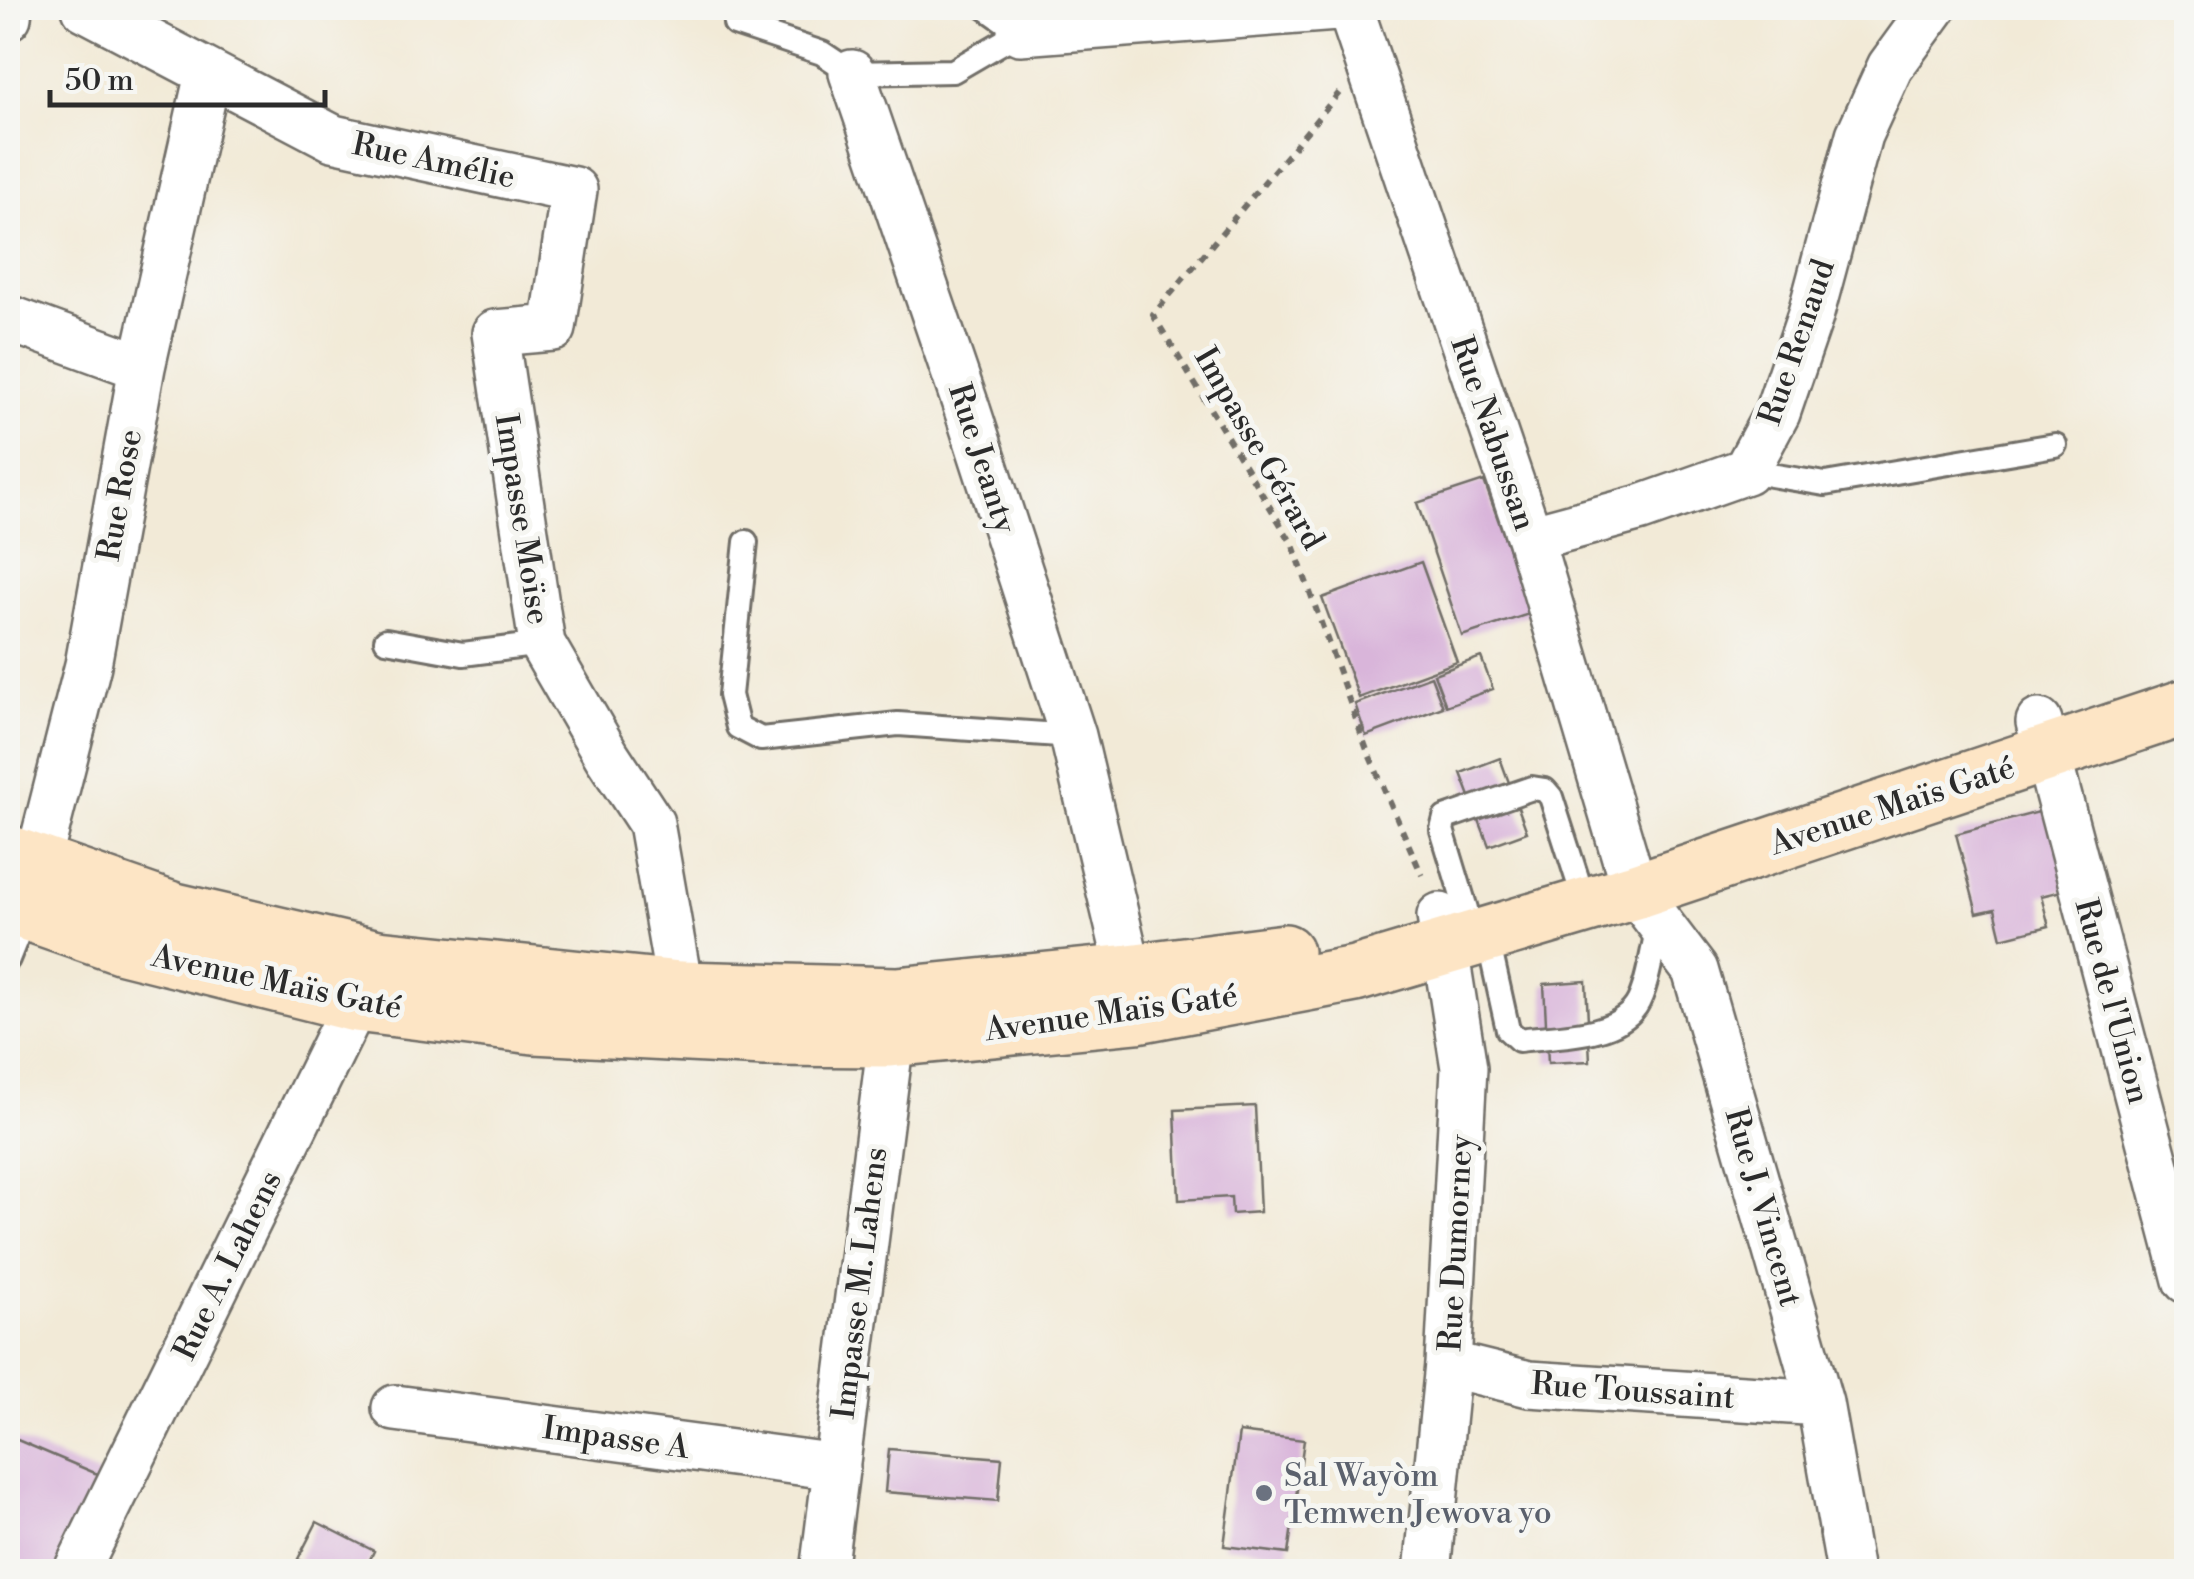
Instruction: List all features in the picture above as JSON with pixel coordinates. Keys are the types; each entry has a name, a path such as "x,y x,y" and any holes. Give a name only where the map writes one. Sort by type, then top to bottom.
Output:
{"main road":[{"name":"Avenue Maïs Gaté","path":"366,981 534,1026 765,1038 1129,972 1459,927 1624,889 2043,738 2186,674"},
{"name":"Avenue Maïs Gaté","path":"2043,738 2186,707"},
{"name":"Avenue Maïs Gaté","path":"17,899 123,946 366,981 680,989 893,1017 1137,1015 1355,974 1459,927"}],"street":[{"path":"8,17 10,8"},
{"name":"Rue Amélie","path":"85,8 334,138 574,190"},
{"path":"1003,20 1337,8"},
{"name":"Rue Nabussan","path":"1350,8 1530,538 1624,889"},
{"name":"Rue Renaud","path":"1746,472 1777,413 1810,316 1859,135 1890,67 1934,8"},
{"name":"Rue Jeanty","path":"852,73 1073,736 1129,972"},
{"name":"Rue Rose","path":"17,899 88,666 142,367 208,74"},
{"name":"Impasse Moïse","path":"574,190 553,328 496,334 542,644 606,756 651,824 680,989"},
{"path":"8,318 142,367"},
{"path":"1530,538 1641,508 1746,472"},
{"name":"Rue de l'Union","path":"2043,738 2186,1280"},
{"name":"Rue J. Vincent","path":"1624,889 1695,970 1820,1403 1850,1572"},
{"name":"Rue Dumorney","path":"1426,1572 1448,1364 1464,1068 1459,927"},
{"name":"Rue A. Lahens","path":"76,1572 366,981"},
{"name":"Impasse M. Lahens","path":"823,1572 893,1017"},
{"name":"Rue Toussaint","path":"1448,1364 1529,1384 1820,1403"},
{"name":"Impasse A","path":"395,1408 837,1467"}],"lane":[{"path":"736,24 822,53 852,73 953,71 1003,20"},
{"path":"1746,472 1825,484 2054,445"},
{"path":"746,542 730,695 738,726 761,739 898,724 1073,736"},
{"path":"386,640 463,654 542,644"},
{"path":"1532,788 1545,790 1624,889 1638,1004 1627,1016 1599,1029 1519,1040 1508,1030 1459,927 1442,830 1445,818 1532,788"}],"path":[{"name":"Impasse Gérard","path":"1366,62 1153,316 1293,545 1367,750 1459,927"}],"building":[{"path":"1484,481 1532,613 1462,636 1417,503"},
{"path":"1421,562 1457,662 1359,698 1322,598"},
{"path":"1481,657 1493,689 1446,706 1434,674"},
{"path":"1431,676 1443,707 1366,736 1355,704"},
{"path":"1500,758 1527,832 1489,846 1461,773"},
{"path":"2050,809 2070,889 2041,896 2049,926 2002,938 1995,909 1977,913 1956,834"},
{"path":"1586,981 1590,1061 1548,1063 1544,984"},
{"path":"1255,1106 1260,1212 1232,1214 1231,1197 1179,1200 1175,1110"},
{"name":"Sal Wayòm Temwen Jewova yo","path":"1239,1432 1304,1440 1288,1554 1224,1546"},
{"path":"8,1436 102,1476 60,1572 8,1572"},
{"path":"889,1449 1002,1458 998,1501 885,1492"},
{"path":"317,1522 374,1551 364,1572 323,1572 298,1559"}],"place":[{"name":"Sal Wayòm Temwen Jewova yo","path":"1264,1493"}]}
